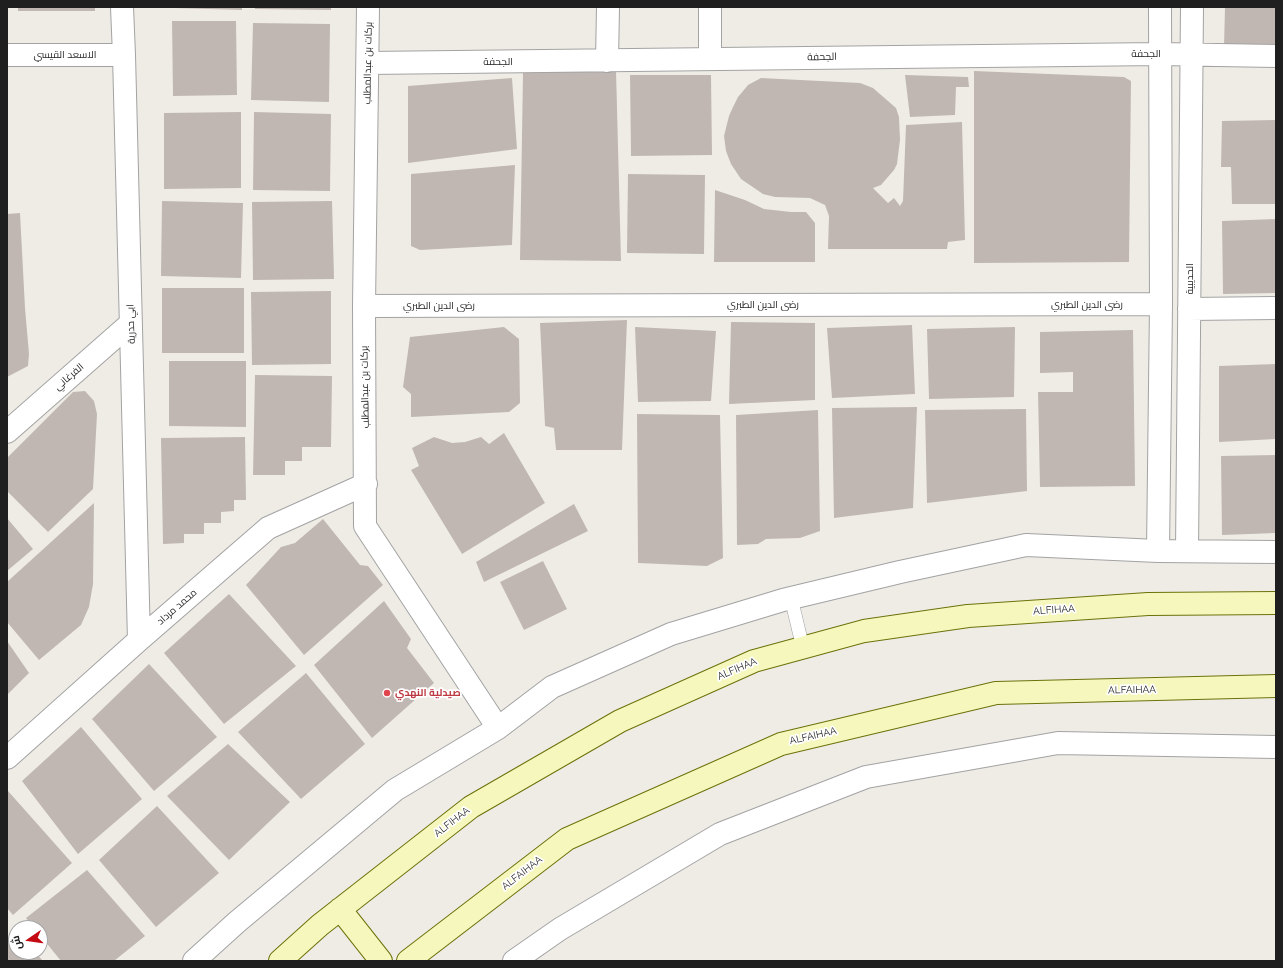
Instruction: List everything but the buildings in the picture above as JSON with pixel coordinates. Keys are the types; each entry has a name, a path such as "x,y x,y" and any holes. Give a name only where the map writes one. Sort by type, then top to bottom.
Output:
{"street":[{"name":"ابي حدرية","path":"122,7 139,640"},
{"name":"بركات بن عبدالمطلب","path":"368,7 364,306 365,526 498,728"},
{"path":"607,61 608,7"},
{"path":"710,7 710,58"},
{"path":"1158,550 1161,304 1160,7"},
{"name":"الحديبية","path":"1187,551 1192,7"},
{"name":"الجحفة","path":"368,63 1160,54 1276,56"},
{"name":"الاسعد القيسي","path":"7,55 124,55"},
{"name":"رضى الدين الطبري","path":"364,306 1161,304"},
{"path":"1189,309 1276,308"},
{"name":"الفرغاني","path":"7,432 131,323"},
{"name":"محمد مرداد","path":"7,758 139,640 268,528 366,484"},
{"path":"194,961 237,922 395,790 498,728 552,687 670,634 791,598 900,572 1026,546 1276,552"},
{"name":"ALFIHAA","path":"280,961 320,925 471,807 620,721 754,661 864,631 968,616 1148,604 1276,603"},
{"name":"ALFAIHAA","path":"408,961 567,839 781,744 996,693 1276,686"},
{"path":"514,961 560,929 720,834 866,778 1058,743 1276,747"},
{"path":"340,909 381,961"}],"lane":[{"path":"791,598 803,648"}],"place":[{"name":"صيدلية النهدي","path":"387,693"}]}
